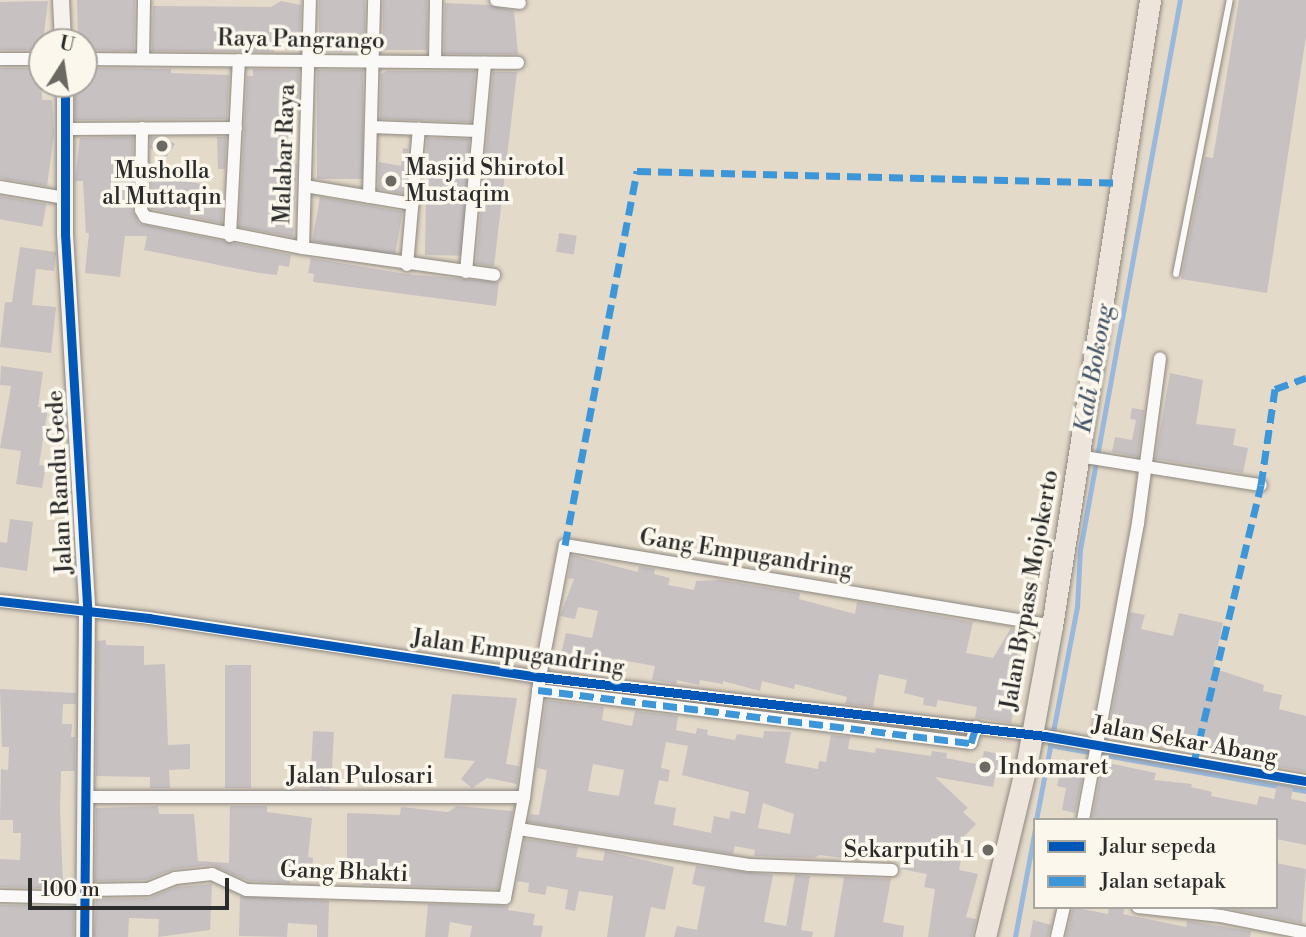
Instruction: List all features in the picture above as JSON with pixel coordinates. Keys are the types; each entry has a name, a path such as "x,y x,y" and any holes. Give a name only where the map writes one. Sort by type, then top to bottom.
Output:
{"highway":[{"name":"Jalan Bypass Mojokerto","path":"985,937 1038,736 1052,626 1084,458 1150,0"}],"street":[{"path":"61,0 62,28"},
{"path":"142,59 144,0"},
{"name":"Malabar Raya","path":"303,248 310,0"},
{"path":"369,197 374,0"},
{"path":"435,62 436,0"},
{"path":"496,0 520,3"},
{"path":"0,59 28,58"},
{"name":"Raya Pangrango","path":"98,59 518,63"},
{"path":"230,236 239,60"},
{"path":"466,272 485,63"},
{"name":"Jalan Randu Gede","path":"65,98 65,234 86,616 87,894 84,937"},
{"path":"371,127 478,131"},
{"path":"142,128 141,210 145,217 230,236 407,265 494,275"},
{"path":"66,129 236,128"},
{"path":"407,265 419,129"},
{"path":"0,187 65,198"},
{"path":"305,187 412,204"},
{"path":"1083,818 1098,750 1160,358"},
{"path":"1084,458 1144,470 1261,485"},
{"name":"Gang Empugandring","path":"539,684 565,545 1052,626"},
{"name":"Jalan Empugandring","path":"0,601 539,684 662,700 975,734 1038,736"},
{"path":"524,797 539,684"},
{"name":"Jalan Sekar Abang","path":"1038,736 1098,750 1306,781"},
{"name":"Jalan Pulosari","path":"86,797 524,797"},
{"name":"Gang Bhakti","path":"87,894 148,889 175,878 206,874 247,890 505,898 524,797"},
{"path":"519,829 749,865 892,870"},
{"path":"0,896 87,894"},
{"path":"1057,937 1064,909"},
{"path":"1156,909 1221,916 1306,933"}],"lane":[{"path":"1175,274 1230,0"}],"building":[{"path":"77,0 135,0 134,51 98,50 98,28 78,28"},
{"path":"319,0 365,0 365,52 319,52"},
{"path":"383,0 427,0 427,50 383,50"},
{"path":"1239,0 1306,0 1306,36 1267,293 1181,279 1205,157 1213,158"},
{"path":"48,1 45,28 28,28 28,50 0,50 0,2"},
{"path":"281,1 301,5 300,38 274,38 274,52 152,51 153,6 271,7"},
{"path":"445,3 489,5 514,11 518,54 444,54"},
{"path":"0,68 28,68 28,98 52,100 54,134 47,186 0,178"},
{"path":"98,68 171,69 171,73 229,75 227,119 75,120 75,98 98,98"},
{"path":"253,69 299,70 298,105 292,105 290,164 297,164 293,237 239,227 247,76 253,76"},
{"path":"317,70 363,70 363,179 317,179"},
{"path":"387,71 475,71 471,122 380,119 381,74"},
{"path":"493,72 517,72 494,266 476,264"},
{"path":"133,137 132,210 139,224 291,255 289,267 279,265 277,275 259,273 144,250 147,236 125,236 120,277 85,273 89,233 86,233 83,181 75,181 80,138"},
{"name":"Musholla al Muttaqin","path":"151,137 164,137 175,144 166,158 150,148"},
{"path":"217,137 226,137 225,169 218,169"},
{"path":"427,138 469,139 467,256 425,255"},
{"name":"Masjid Shirotol Mustaqim","path":"403,148 408,149 404,194 378,189 379,162 401,166"},
{"path":"150,170 163,171 163,177 208,185 206,191 223,195 222,223 151,209"},
{"path":"0,196 46,204 42,227 0,219"},
{"path":"320,197 403,212 395,256 312,241"},
{"path":"559,233 577,236 574,255 556,252"},
{"path":"20,247 56,252 54,271 36,269 32,305 56,307 51,353 0,347 5,302 12,302"},
{"path":"311,258 406,274 499,282 496,306 313,282 314,274 308,273"},
{"path":"1,366 43,372 38,407 48,408 39,465 46,466 42,488 16,484 21,451 0,448 11,386 0,385"},
{"path":"1170,373 1203,380 1196,424 1236,429 1233,445 1248,448 1243,473 1155,459"},
{"path":"1132,408 1144,410 1138,457 1112,452 1115,437 1132,440 1136,420 1130,419"},
{"path":"10,519 33,522 27,571 0,567 0,542 7,543"},
{"path":"572,555 638,572 639,566 655,569 654,574 670,578 668,585 694,590 696,581 720,580 800,593 799,599 855,614 857,602 973,622 966,653 993,658 1011,628 1020,630 1025,632 1017,657 1024,658 1011,723 975,718 977,707 938,700 936,707 923,705 924,698 904,693 907,680 879,674 873,707 845,704 847,697 795,684 794,689 762,681 760,691 723,681 723,684 700,680 699,685 677,680 676,684 652,680 655,666 586,654 584,663 560,658 566,633 592,638 598,611 578,607 575,619 560,616 574,579 568,578"},
{"path":"1130,612 1145,615 1141,629 1173,636 1179,613 1223,623 1213,668 1264,685 1263,691 1282,695 1279,709 1306,716 1306,772 1267,765 1269,758 1220,745 1218,757 1108,734"},
{"path":"106,640 106,645 144,646 144,665 165,664 168,745 190,744 190,769 169,770 170,788 150,788 150,777 96,776 97,641"},
{"path":"225,665 251,665 251,788 225,788"},
{"path":"0,689 76,693 76,704 63,704 62,724 72,724 71,737 75,737 75,771 61,771 60,810 63,882 74,883 74,889 0,887 0,859 20,860 21,833 13,833 13,820 0,820 1,769 8,770 9,747 2,747"},
{"path":"452,694 517,698 506,764 519,766 517,784 487,778 472,788 461,779 475,761 444,758"},
{"path":"546,700 604,707 602,720 632,726 635,711 678,716 676,730 696,734 697,728 708,730 707,735 735,740 737,734 763,738 764,731 791,732 785,763 818,769 819,761 826,762 831,735 850,737 848,749 875,753 876,748 931,756 932,751 947,753 946,758 981,765 984,751 1000,754 993,787 935,777 968,808 963,812 976,824 953,848 963,850 959,870 978,874 966,917 976,919 972,937 928,937 935,889 924,887 927,874 901,869 900,860 885,858 886,854 859,849 857,860 820,855 814,858 754,856 755,850 735,846 733,854 528,822 530,814 539,815 547,770 537,768","holes":["666,742 688,746 682,775 749,792 745,814 731,811 729,819 714,816 711,833 673,825 676,808 654,804 659,780 668,782 670,770 661,768","593,764 624,770 619,796 588,791","763,803 794,814 790,834 758,828"]},
{"path":"313,731 334,732 331,789 310,788"},
{"path":"1103,762 1156,773 1154,780 1192,784 1191,787 1212,792 1211,796 1257,805 1259,796 1274,799 1277,785 1293,788 1291,799 1306,802 1306,845 1278,839 1278,818 1092,818"},
{"path":"1061,770 1083,774 1075,813 1062,810 1066,788 1057,786"},
{"path":"158,806 159,814 194,814 198,861 229,863 230,806 267,806 267,812 312,818 308,857 313,858 312,870 291,868 290,883 249,881 211,865 174,869 146,880 95,881 96,808"},
{"path":"457,806 513,811 498,889 363,885 364,866 347,866 347,813 400,815 401,807 448,812"},
{"path":"525,839 578,847 576,857 603,861 605,851 674,867 665,910 651,907 645,937 607,937 613,896 579,891 575,911 565,909 568,890 547,886 545,895 528,892 529,883 517,881"},
{"path":"1278,863 1306,869 1302,923 1230,909 1278,909"},
{"path":"696,866 773,875 764,922 786,926 795,875 810,876 801,930 813,932 812,937 674,937 677,926 697,930 705,887 692,884"},
{"path":"844,877 891,879 883,922 904,926 903,937 834,937"},
{"path":"212,884 210,930 158,937 159,919 129,918 128,937 94,937 96,899 149,898 177,887"},
{"path":"240,896 329,901 328,937 317,937 317,925 288,923 287,937 239,936"},
{"path":"428,904 509,906 508,910 535,914 533,925 543,926 541,937 470,937 472,926 450,922 448,937 425,937"},
{"path":"0,905 74,906 73,937 0,937"},
{"path":"1073,909 1108,914 1109,909 1124,909 1123,914 1186,927 1187,921 1251,931 1250,937 1066,937"},
{"path":"1033,920 1051,925 1048,937 1030,937"}],"waterway":[{"name":"Kali Bokong","path":"1036,818 1077,607 1080,550 1180,0"},
{"path":"1050,745 1306,791"},
{"path":"1015,937 1033,840"}],"marked path":[{"path":"565,545 637,171 1120,183"},
{"path":"1194,762 1261,485 1275,389 1306,378"},
{"path":"538,690 971,743 976,727"}],"cycle path":[{"path":"65,98 65,234 87,609 84,937"},
{"path":"0,601 149,618 540,677 1045,736 1306,781"}],"place":[{"name":"Musholla al Muttaqin","path":"162,146"},
{"name":"Masjid Shirotol Mustaqim","path":"391,181"},
{"name":"Indomaret","path":"985,767"},
{"name":"Sekarputih 1","path":"988,850"}]}
